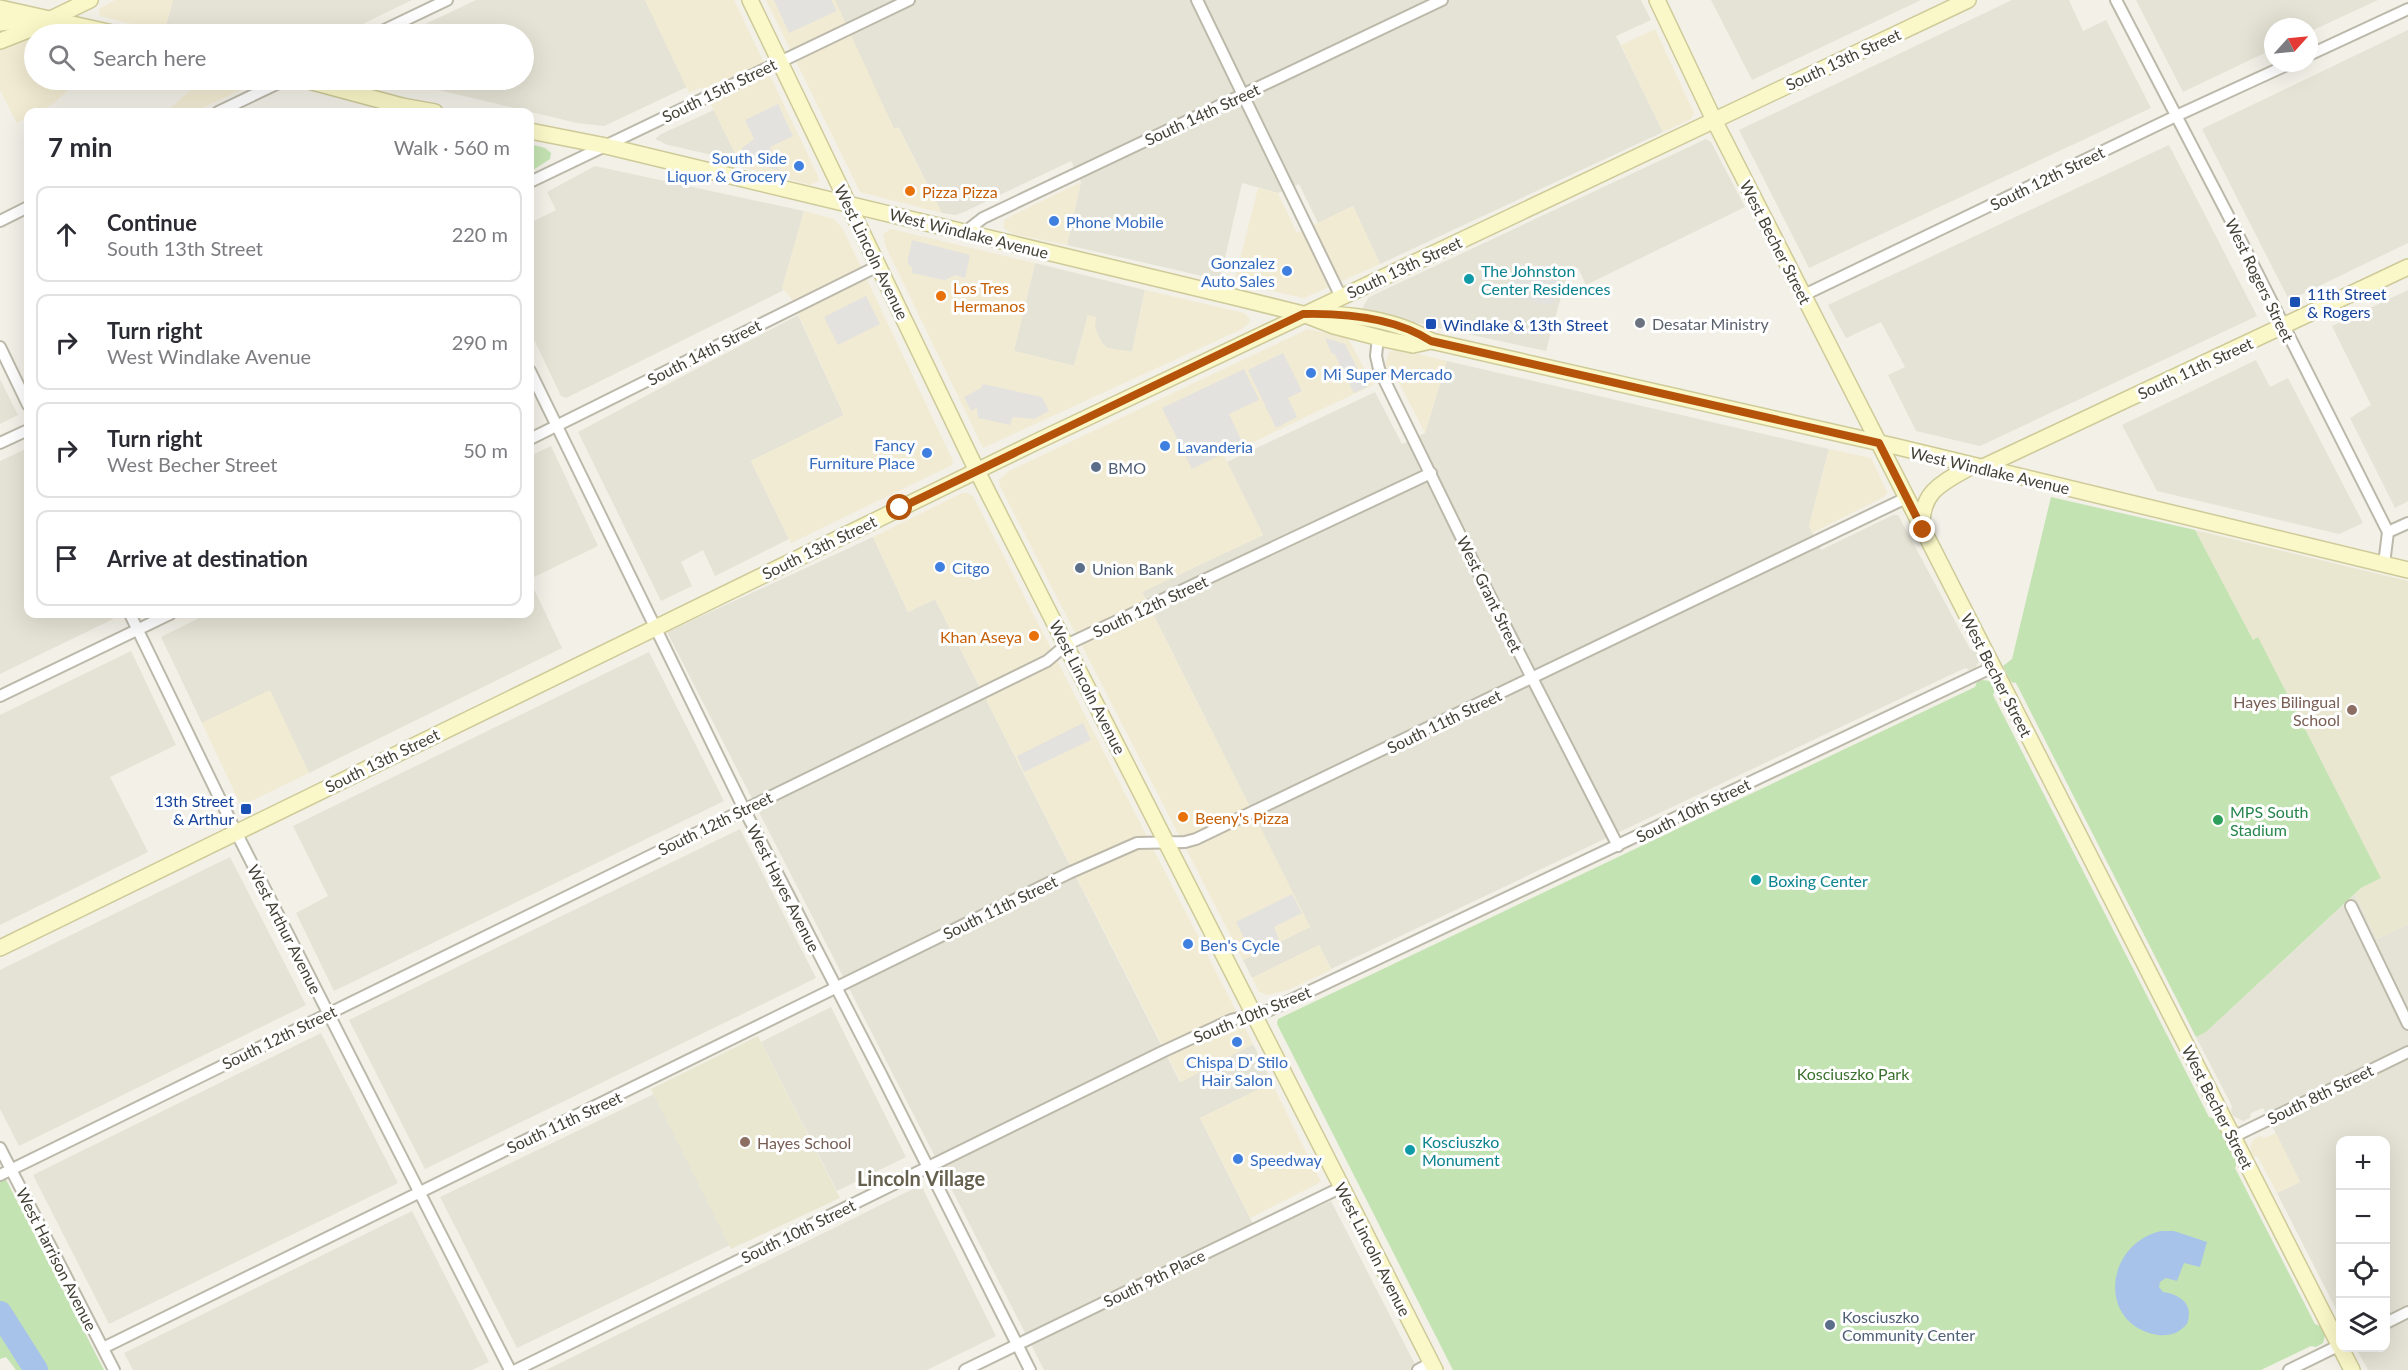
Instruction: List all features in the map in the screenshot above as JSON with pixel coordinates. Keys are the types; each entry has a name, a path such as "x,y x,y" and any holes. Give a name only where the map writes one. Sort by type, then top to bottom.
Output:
{"street":[{"path":"39,24 90,0"},
{"path":"397,24 447,0"},
{"name":"West Lincoln Avenue","path":"750,0 977,471 1342,1187 1428,1368"},
{"name":"South 15th Street","path":"534,180 909,0"},
{"path":"1197,0 1341,297"},
{"name":"South 14th Street","path":"965,232 983,218 1442,0"},
{"name":"West Becher Street","path":"1657,0 1714,120 2336,1337"},
{"name":"South 13th Street","path":"0,948 977,471 1303,314 1968,0"},
{"name":"West Rogers Street","path":"2116,0 2388,532"},
{"path":"0,8 72,24"},
{"path":"2318,51 2408,9"},
{"path":"0,23 49,19"},
{"path":"0,41 24,32"},
{"name":"South 12th Street","path":"1804,295 2271,72"},
{"path":"226,108 264,90"},
{"path":"339,90 401,108"},
{"name":"West Windlake Avenue","path":"534,132 606,146 1303,314 1334,326 1378,338 1413,345 1431,341"},
{"path":"0,221 24,209"},
{"name":"South 14th Street","path":"534,438 878,266"},
{"name":"South 11th Street","path":"1923,530 1922,509 1932,492 1977,467 2408,267"},
{"name":"West Windlake Avenue","path":"1303,314 1342,314 1414,330 1431,341 1879,443 2408,570"},
{"name":"West Grant Street","path":"1378,338 1376,356 1380,369 1532,678 1618,846"},
{"path":"0,347 24,397"},
{"name":"West Hayes Avenue","path":"534,379 744,809 1030,1370"},
{"path":"0,443 24,432"},
{"name":"South 12th Street","path":"0,1175 1047,661 1066,645 1431,473"},
{"name":"South 11th Street","path":"103,1348 1078,869 1137,843 1185,842 1196,839 1906,498"},
{"path":"2384,564 2388,532 2408,523"},
{"name":"West Arthur Avenue","path":"132,618 236,832 510,1370"},
{"path":"0,696 162,618"},
{"name":"South 10th Street","path":"516,1370 1231,1020 1270,1010 1993,667"},
{"path":"2351,906 2408,1024"},
{"name":"South 8th Street","path":"2233,1137 2408,1052"},
{"name":"West Harrison Avenue","path":"0,1148 114,1370"},
{"name":"South 9th Place","path":"965,1370 1342,1187"},
{"path":"2390,1321 2408,1312"},
{"path":"2289,1370 2336,1347"},
{"name":"West Becher Street","path":"2343,1352 2352,1370"}],"shaded area":[{"path":"115,0 173,0 166,24 132,24 100,16 99,9"},
{"path":"173,0 412,0 363,24 166,24"},
{"path":"476,0 645,0 687,87 604,126 577,123 534,113 534,108 514,108 438,90 534,90 534,24 425,24"},
{"path":"645,0 734,0 819,181 810,185 742,167 702,87 689,93"},
{"path":"766,0 835,0 894,129 898,127 942,213 860,192"},
{"path":"774,0 831,0 837,11 789,33"},
{"path":"833,0 1641,0 1651,20 1616,36 1663,132 1380,264 1353,206 1318,223 1299,184 1278,193 1242,183 1220,280 1067,245 1081,182 1071,161 964,212 955,215 942,213 899,128 894,129"},
{"path":"1711,0 1921,0 1752,80"},
{"path":"2012,0 2069,0 2083,31 2106,20 2151,108 1809,268 1739,130"},
{"path":"2136,0 2378,0 2318,28 2318,18 2264,18 2264,53 2183,92"},
{"path":"1655,29 1694,113 1691,119 1663,132 1621,45"},
{"path":"2408,30 2408,243 2292,299 2287,296 2202,129"},
{"path":"24,40 24,90 68,90 46,108 24,108 24,119 17,123 0,90 0,50"},
{"path":"191,90 240,90 203,108 170,108"},
{"path":"778,104 793,136 770,147 779,170 740,161 737,155 743,152 742,148 754,139 745,120"},
{"path":"714,110 739,161 668,145 655,139 661,134"},
{"path":"1706,139 1711,142 1745,207 1586,285 1578,268 1568,272 1546,351 1364,310 1363,307 1369,297"},
{"path":"2169,145 2257,316 1980,446 1916,431 1888,375 1905,367 1881,322 1846,338 1828,305"},
{"path":"595,166 804,211 782,288 784,290 566,398 561,396 534,339 534,221 556,210 547,192"},
{"path":"1081,182 1067,245 1013,234 1004,228 1004,220"},
{"path":"1258,188 1278,193 1297,233 1353,206 1380,264 1304,298 1234,283"},
{"path":"804,211 834,219 843,229 953,461 952,465 791,543 751,461 844,415 791,298 782,288"},
{"path":"891,229 1035,263 1014,351 1074,366 1088,315 1096,317 1095,328 1107,348 1132,352 1145,290 1244,313 1250,319 1249,323 1242,329 983,448 885,245 883,234"},
{"path":"912,240 970,255 965,278 955,275 945,280 912,273 908,259"},
{"path":"1035,263 1145,290 1132,352 1107,348 1102,343 1088,315 1074,366 1014,351"},
{"path":"1548,264 1558,282 1553,305 1511,297 1506,284"},
{"path":"2408,290 2408,501 2395,508 2350,418 2371,405 2332,326"},
{"path":"866,296 880,324 838,345 824,317"},
{"path":"798,315 844,415 751,461 789,539 715,576 703,550 681,562 692,586 661,601 578,432"},
{"path":"1308,329 1348,338 1373,385 1224,456 1263,535 1142,592 1310,927 1243,960 1000,486 999,480 1009,471"},
{"path":"1325,338 1345,344 1367,387 1354,393"},
{"path":"1397,349 1447,361 1425,433 1395,375 1389,372 1385,364 1389,352"},
{"path":"1283,353 1302,391 1288,398 1297,417 1276,428 1248,370"},
{"path":"2256,360 2270,387 2288,378 2363,523 2339,534 2157,491 2122,425"},
{"path":"1447,361 1829,449 1809,526 1821,550 1893,515 1898,515 1970,649 1976,652 1979,661 1976,667 1970,670 1965,668 1331,969 1319,945 1252,978 1243,960 1310,927 1142,592 1263,535 1227,462 1375,392 1402,444 1425,433"},
{"path":"1244,369 1259,400 1229,414 1243,444 1192,469 1162,408"},
{"path":"0,379 18,415 0,424"},
{"path":"983,384 1042,397 1049,411 1034,419 1013,417 1010,425 978,418 977,408 971,411 964,397 981,388"},
{"path":"551,446 598,546 534,577 534,454"},
{"path":"1829,449 1871,458 1887,492 1884,497 1812,533 1809,526"},
{"path":"24,450 24,618 113,619 0,674 0,461"},
{"path":"962,493 973,496 1253,1044 1181,1082 935,599 908,612 873,537"},
{"name":"Hayes Bilingual School","path":"2195,530 2408,581 2408,924 2377,939 2355,894 2361,888 2381,878 2258,638 2253,640"},
{"path":"873,537 908,612 935,599 1180,1082 1253,1044 1272,1083 1200,1118 1258,1234 1331,1201 1418,1370 1044,1370 667,632"},
{"path":"534,589 562,648 309,773 269,691 202,723 161,637 199,618 534,618"},
{"path":"131,651 176,745 110,777 148,852 0,925 0,715"},
{"path":"649,652 724,801 334,991 296,913 328,896 293,826"},
{"path":"270,690 309,773 241,806 202,723"},
{"path":"1083,723 1091,740 1024,772 1017,756"},
{"path":"740,829 816,978 425,1169 349,1020"},
{"path":"230,857 306,1005 19,1146 0,1109 0,970"},
{"path":"1292,894 1302,913 1274,927 1279,939 1252,953 1236,922"},
{"path":"2355,894 2377,939 2408,924 2408,1370 2368,1370 2358,1352 2390,1352 2390,1136 2336,1136 2336,1309 2277,1193 2300,1182 2263,1108 2251,1113 2250,1118 2243,1121 2233,1116 2232,1106 2196,1037 2206,1032"},
{"path":"1319,945 1331,970 1288,990 1268,995 1259,992 1252,978"},
{"path":"831,1007 906,1157 837,1191 761,1042"},
{"path":"321,1033 398,1183 109,1324 33,1175"},
{"name":"Hayes School","path":"758,1036 840,1198 731,1249 651,1089"},
{"path":"1272,1083 1321,1182 1250,1218 1200,1118"},
{"path":"654,1094 730,1245 517,1348 440,1197"},
{"path":"2276,1133 2300,1182 2277,1193 2258,1157 2253,1156 2250,1147 2253,1140 2259,1136 2264,1138"},
{"path":"921,1185 996,1336 927,1370 546,1370"},
{"path":"412,1211 489,1362 472,1370 133,1370 124,1353"}],"green space":[{"path":"534,145 545,148 551,153 550,159 534,169"},
{"name":"MPS South Stadium","path":"2051,497 2195,530 2253,640 2258,637 2381,878 2361,888 2206,1032 2196,1037 2016,683 2011,682 2003,666 2012,659"},
{"name":"Kosciuszko Park","path":"1990,681 1995,690 1993,695 2209,1117 2214,1119 2237,1163 2235,1168 2315,1324 2320,1326 2325,1335 2323,1343 2316,1347 2311,1346 2261,1370 1453,1370 1277,1024 1278,1019 1975,687 1977,682"},
{"path":"0,1168 104,1370 16,1370 6,1357 0,1359"}],"water":[{"path":"2161,1231 2174,1231 2207,1242 2200,1267 2184,1263 2177,1281 2166,1278 2160,1282 2159,1287 2163,1292 2180,1298 2189,1311 2187,1324 2183,1328 2176,1333 2163,1335 2153,1334 2135,1326 2123,1314 2116,1299 2115,1282 2120,1266 2129,1251 2143,1239"}],"waterway":[{"path":"0,1313 36,1370"}],"place":[{"name":"South Side Liquor & Grocery","path":"799,166"},
{"name":"Pizza Pizza","path":"910,191"},
{"name":"Phone Mobile","path":"1054,221"},
{"name":"Gonzalez Auto Sales","path":"1287,271"},
{"name":"The Johnston Center Residences","path":"1469,279"},
{"name":"Los Tres Hermanos","path":"941,296"},
{"name":"11th Street & Rogers","path":"2295,302"},
{"name":"Desatar Ministry","path":"1640,323"},
{"name":"Windlake & 13th Street","path":"1431,324"},
{"name":"Mi Super Mercado","path":"1311,373"},
{"name":"Lavanderia","path":"1165,446"},
{"name":"Fancy Furniture Place","path":"927,453"},
{"name":"BMO","path":"1096,467"},
{"name":"Citgo","path":"940,567"},
{"name":"Union Bank","path":"1080,568"},
{"name":"Khan Aseya","path":"1034,636"},
{"name":"Hayes Bilingual School","path":"2352,710"},
{"name":"13th Street & Arthur","path":"246,809"},
{"name":"Beeny's Pizza","path":"1183,817"},
{"name":"MPS South Stadium","path":"2218,820"},
{"name":"Boxing Center","path":"1756,880"},
{"name":"Ben's Cycle","path":"1188,944"},
{"name":"Chispa D' Stilo Hair Salon","path":"1237,1042"},
{"name":"Hayes School","path":"745,1142"},
{"name":"Kosciuszko Monument","path":"1410,1150"},
{"name":"Speedway","path":"1238,1159"},
{"name":"Kosciuszko Community Center","path":"1830,1325"}],"district":[{"name":"Lincoln Village","path":"921,1178"}],"route":[{"path":"900,508 1303,314 1342,314 1414,330 1431,341 1879,443 1923,530"}]}
